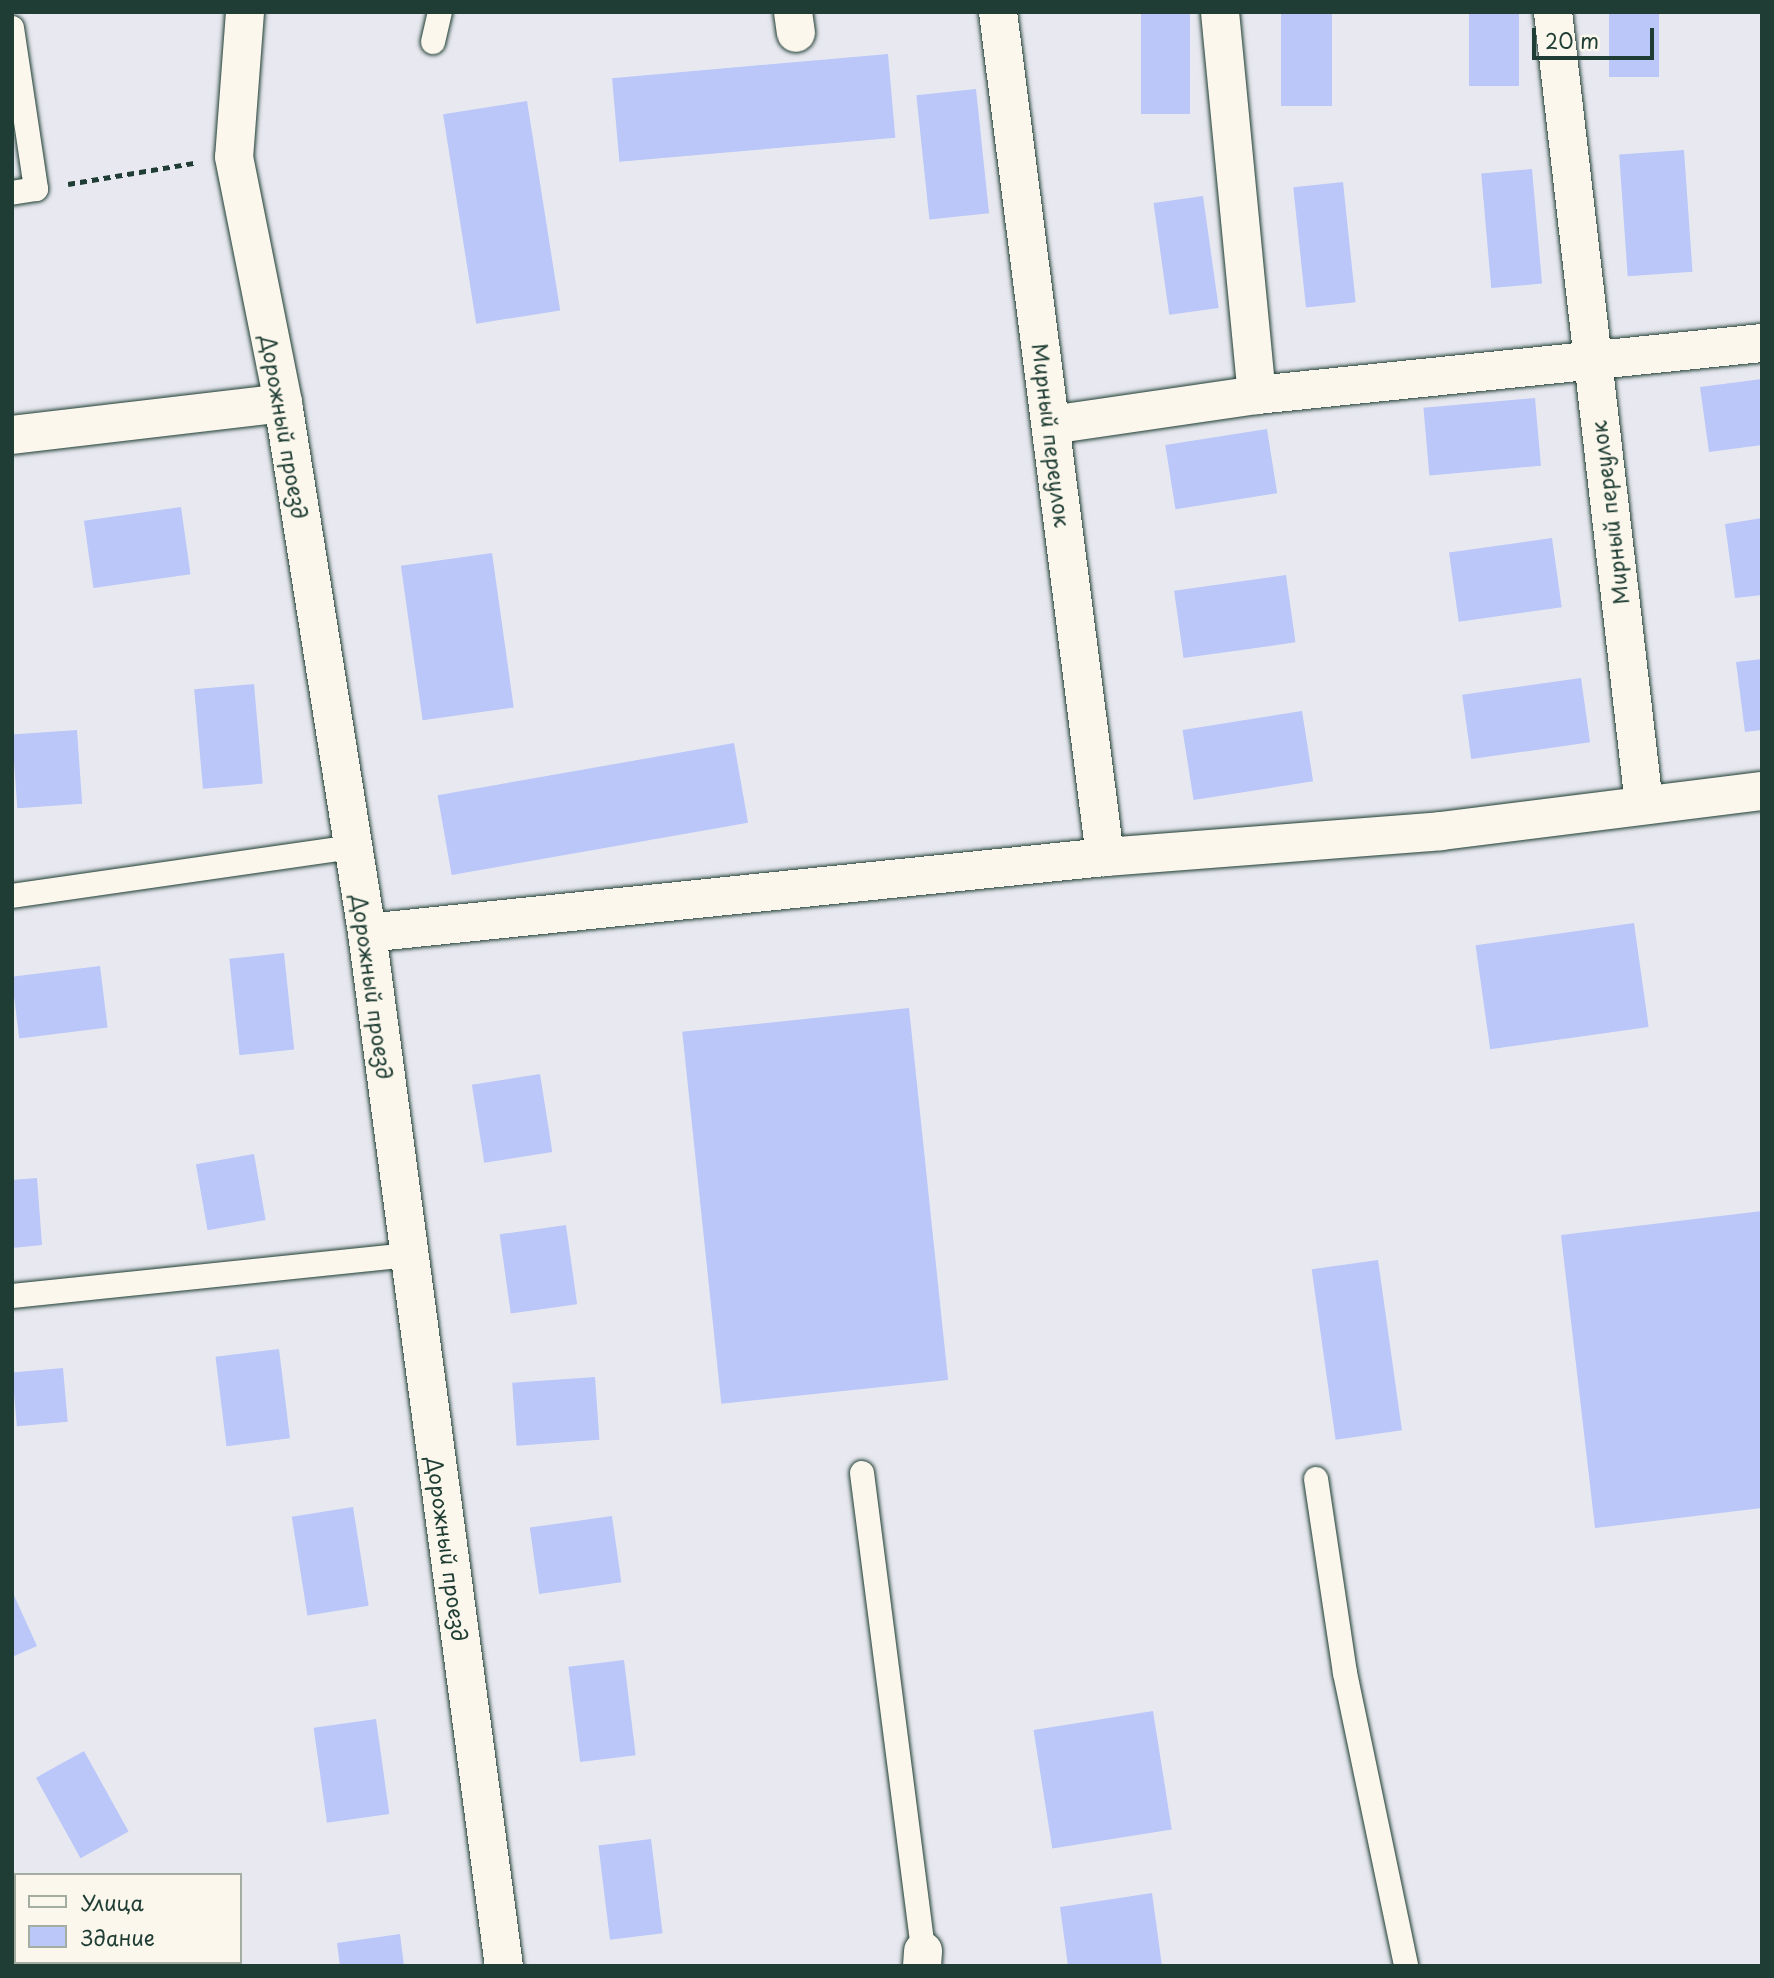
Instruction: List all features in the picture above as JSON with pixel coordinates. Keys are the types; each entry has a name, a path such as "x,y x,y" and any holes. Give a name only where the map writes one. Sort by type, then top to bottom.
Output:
{"street":[{"name":"Дорожный проезд","path":"245,12 234,157 284,402 367,933 503,1966"},
{"name":"Мирный переулок","path":"998,12 1105,857"},
{"path":"1220,12 1257,396"},
{"name":"Мирный переулок","path":"1553,12 1644,804"},
{"path":"1051,425 1257,396 1762,343"},
{"path":"12,435 284,402"},
{"path":"367,933 1105,857 1441,831 1762,791"}],"lane":[{"path":"433,42 440,12"},
{"path":"12,28 24,191"},
{"path":"12,896 353,847"},
{"path":"12,1296 410,1255"},
{"path":"862,1473 922,1958"},
{"path":"1316,1479 1345,1673 1406,1966"}],"path":[{"path":"24,191 234,157"}],"building":[{"path":"1141,12 1190,12 1190,114 1141,114"},
{"path":"1281,12 1332,12 1332,106 1281,106"},
{"path":"1469,12 1519,12 1519,86 1469,86"},
{"path":"1609,12 1659,12 1659,77 1609,77"},
{"path":"888,54 895,138 619,162 612,78"},
{"path":"976,89 989,213 929,220 916,95"},
{"path":"527,101 560,310 476,324 443,114"},
{"path":"1684,150 1693,272 1628,276 1619,155"},
{"path":"1532,169 1542,284 1491,288 1481,173"},
{"path":"1343,182 1356,302 1306,308 1293,187"},
{"path":"1203,196 1219,308 1169,315 1153,203"},
{"path":"1762,379 1762,445 1709,452 1700,387"},
{"path":"1535,398 1541,466 1429,476 1423,408"},
{"path":"1267,429 1277,493 1175,509 1165,445"},
{"path":"181,507 190,574 93,588 84,521"},
{"path":"1762,518 1762,595 1735,598 1725,524"},
{"path":"1552,538 1562,607 1459,622 1449,552"},
{"path":"492,553 514,707 423,720 401,566"},
{"path":"1286,575 1295,642 1184,658 1174,591"},
{"path":"1762,659 1762,730 1745,732 1736,662"},
{"path":"1581,678 1590,742 1471,759 1462,695"},
{"path":"254,684 263,784 203,789 194,689"},
{"path":"1302,711 1313,781 1194,800 1182,730"},
{"path":"77,730 82,804 17,808 12,735"},
{"path":"734,743 748,823 452,875 438,795"},
{"path":"1634,923 1649,1027 1490,1049 1476,945"},
{"path":"284,953 294,1049 239,1055 229,959"},
{"path":"100,966 108,1028 19,1038 12,977"},
{"path":"909,1008 948,1380 721,1404 682,1032"},
{"path":"540,1074 552,1152 484,1163 472,1085"},
{"path":"254,1154 266,1220 208,1230 196,1164"},
{"path":"37,1178 42,1245 12,1248 12,1180"},
{"path":"1762,1211 1762,1508 1595,1528 1561,1235"},
{"path":"566,1225 577,1304 511,1314 500,1234"},
{"path":"1378,1260 1402,1430 1336,1440 1312,1269"},
{"path":"279,1349 290,1438 226,1446 215,1357"},
{"path":"63,1368 68,1422 17,1426 12,1372"},
{"path":"595,1377 599,1440 517,1446 512,1383"},
{"path":"353,1507 369,1606 307,1615 292,1517"},
{"path":"612,1516 621,1582 539,1594 530,1528"},
{"path":"12,1591 37,1646 12,1657"},
{"path":"624,1660 636,1755 580,1762 568,1667"},
{"path":"1153,1711 1172,1830 1052,1848 1033,1730"},
{"path":"376,1719 389,1814 327,1823 314,1728"},
{"path":"84,1751 129,1831 80,1858 36,1778"},
{"path":"651,1839 663,1933 610,1940 598,1845"},
{"path":"1152,1893 1162,1966 1068,1966 1060,1907"},
{"path":"400,1934 404,1966 340,1966 337,1943"},
{"path":"197,1964 198,1966 144,1966"}]}
